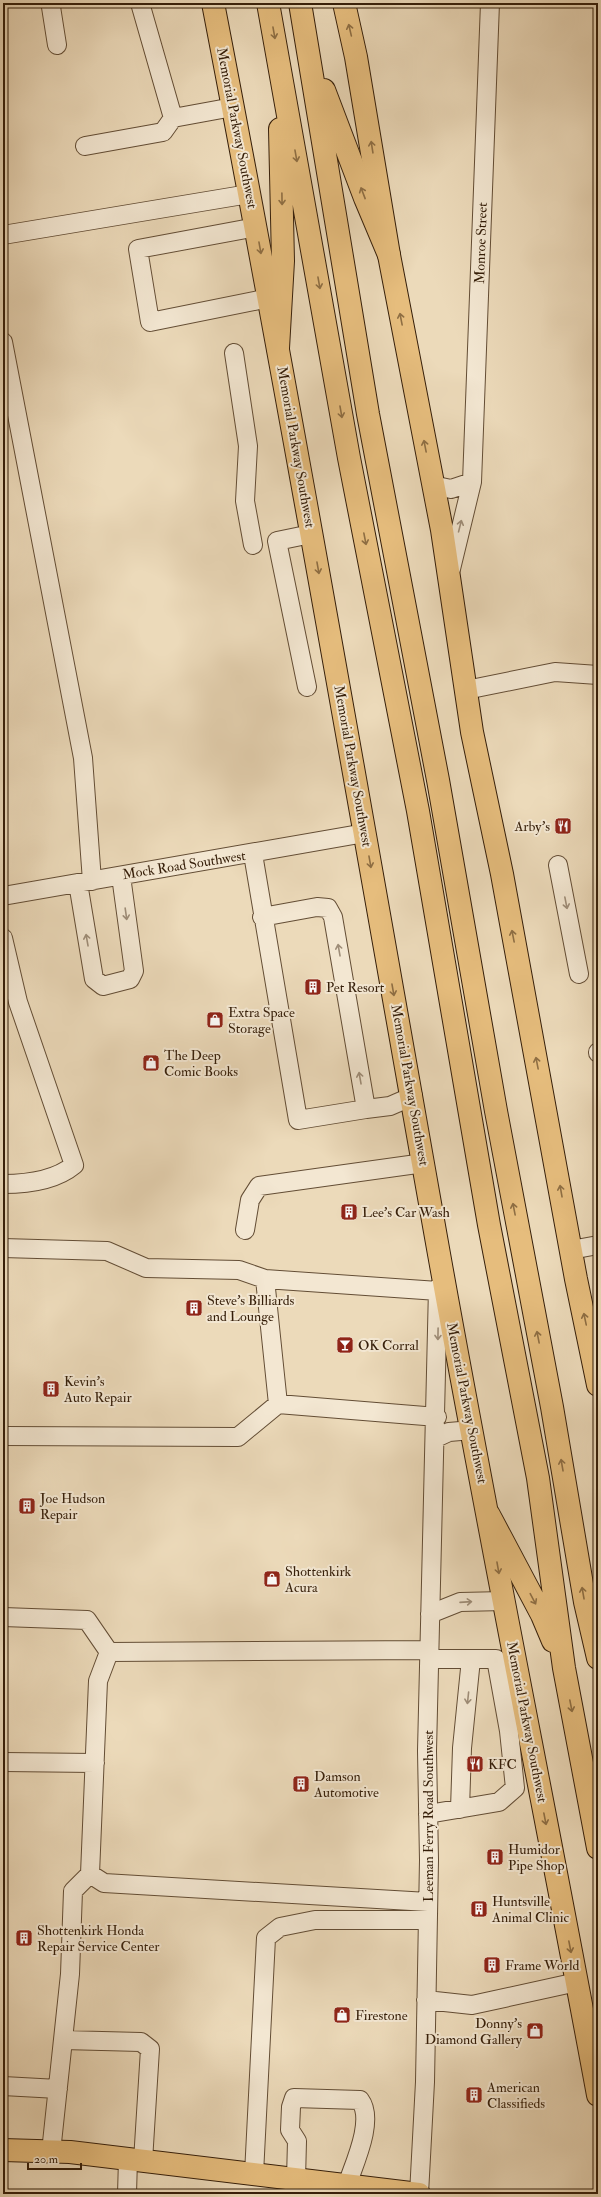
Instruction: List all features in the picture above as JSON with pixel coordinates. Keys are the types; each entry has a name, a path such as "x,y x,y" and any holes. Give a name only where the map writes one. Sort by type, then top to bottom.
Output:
{"main road":[{"name":"Memorial Parkway Southwest","path":"213,3 256,226 439,1253 489,1515 504,1601 505,1657 538,1780 598,2090"},
{"path":"268,3 349,458 418,811 488,1225 538,1478 564,1668 598,1848"},
{"path":"300,3 368,414 437,772 496,1112 552,1407 585,1602 598,1658"},
{"path":"344,3 356,56 389,255 449,578 472,732 502,874 571,1250 598,1385"},
{"path":"306,42 365,198 389,255"},
{"path":"278,348 283,261 279,62"},
{"path":"489,1515 542,1615 564,1668"},
{"path":"3,2150 51,2152 136,2160 419,2194"}],"street":[{"path":"53,3 51,7 57,45"},
{"path":"140,3 173,118"},
{"name":"Monroe Street","path":"449,578 472,482 490,3"},
{"path":"85,146 164,132 173,118 233,107"},
{"path":"3,235 249,194"},
{"path":"256,226 138,248 150,322 269,298"},
{"path":"3,342 83,758 85,882 94,979 103,986 130,979 134,971 121,876"},
{"path":"234,353 248,446 245,502 253,546"},
{"path":"432,485 451,489 472,482"},
{"path":"308,687 277,541 311,534"},
{"path":"466,690 555,672 598,675"},
{"name":"Mock Road Southwest","path":"3,896 253,854 365,833"},
{"path":"253,854 262,917 298,1120 390,1106 412,1096"},
{"path":"558,865 579,974"},
{"path":"262,917 317,907 328,908 333,917 366,1109"},
{"path":"3,938 18,1002 74,1164 66,1172 25,1184 3,1184"},
{"path":"245,1230 250,1200 259,1186 424,1163"},
{"path":"571,1250 598,1245"},
{"path":"3,1248 107,1251 146,1268 239,1270 265,1279 438,1292"},
{"name":"Leeman Ferry Road Southwest","path":"419,2194 425,2082 428,1920 429,1654 436,1438 439,1253"},
{"path":"265,1279 278,1404"},
{"path":"3,1436 238,1437 278,1404 436,1417"},
{"path":"436,1438 449,1432 472,1430"},
{"path":"430,1614 460,1602 504,1601"},
{"path":"3,1617 87,1620 109,1652"},
{"path":"109,1652 429,1654 471,1659 505,1657 509,1731 515,1788"},
{"path":"51,2152 70,1974 73,1891 90,1874 98,1681 109,1652"},
{"path":"460,1809 462,1748 471,1659"},
{"path":"3,1762 94,1763"},
{"path":"428,1814 499,1802 515,1788 538,1780"},
{"path":"90,1874 104,1883 428,1902"},
{"path":"254,2174 266,1938 280,1927 314,1920 428,1920"},
{"path":"426,2000 472,2005 577,1982"},
{"path":"63,2040 141,2042 150,2049 136,2160 127,2194"},
{"path":"3,2086 58,2089"},
{"path":"296,2179 297,2141 290,2130 291,2107 294,2098 360,2100 365,2107 365,2130 347,2186"}],"place":[{"name":"Arby's","path":"563,826"},
{"name":"Pet Resort","path":"313,987"},
{"name":"Extra Space Storage","path":"215,1020"},
{"name":"The Deep Comic Books","path":"151,1063"},
{"name":"Lee's Car Wash","path":"349,1212"},
{"name":"Steve's Billiards and Lounge","path":"194,1308"},
{"name":"OK Corral","path":"345,1345"},
{"name":"Kevin's Auto Repair","path":"51,1389"},
{"name":"Joe Hudson Repair","path":"27,1506"},
{"name":"Shottenkirk Acura","path":"272,1579"},
{"name":"KFC","path":"475,1764"},
{"name":"Damson Automotive","path":"301,1784"},
{"name":"Humidor Pipe Shop","path":"495,1857"},
{"name":"Huntsville Animal Clinic","path":"479,1909"},
{"name":"Shottenkirk Honda Repair Service Center","path":"24,1938"},
{"name":"Frame World","path":"492,1965"},
{"name":"Firestone","path":"342,2015"},
{"name":"Donny's Diamond Gallery","path":"535,2031"},
{"name":"American Classifieds","path":"474,2095"}]}
